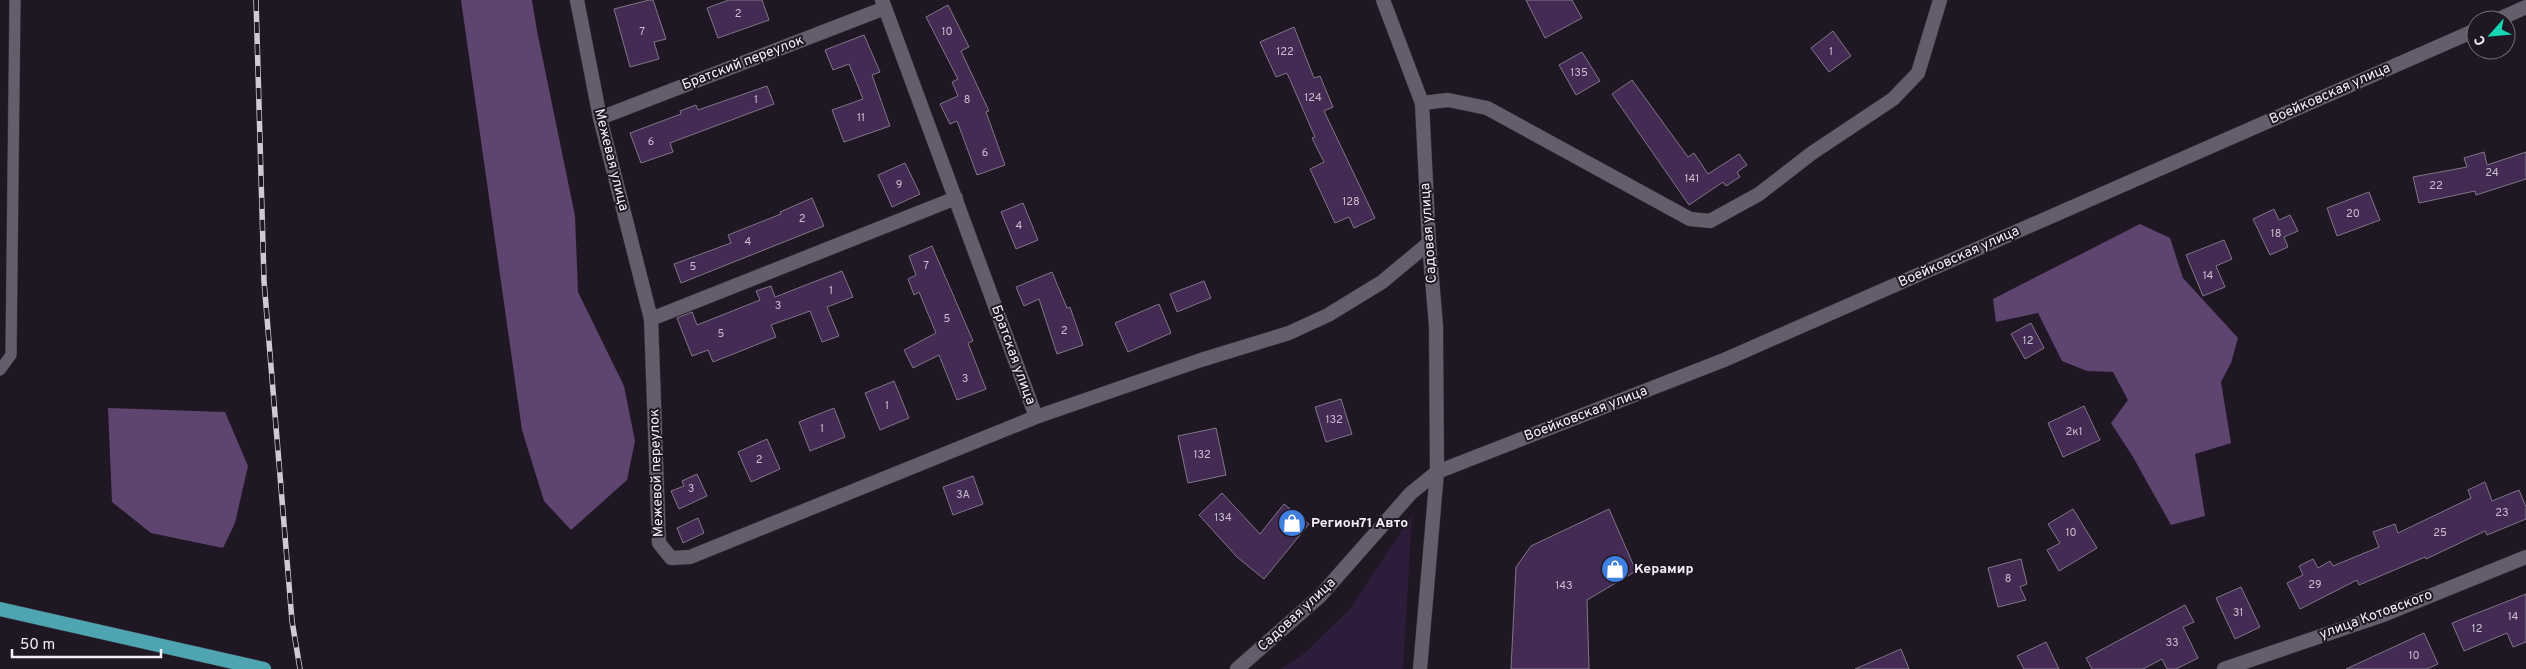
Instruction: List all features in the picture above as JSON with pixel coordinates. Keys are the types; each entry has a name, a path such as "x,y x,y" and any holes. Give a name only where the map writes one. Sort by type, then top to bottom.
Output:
{"main road":[{"path":"0,609 264,669"}],"street":[{"name":"Межевая улица","path":"577,0 600,118 651,319"},
{"name":"Садовая улица","path":"1383,0 1422,103 1428,244 1436,326 1437,472 1420,669"},
{"path":"1422,103 1448,100 1487,108 1690,219 1710,221 1759,194 1812,154 1892,99 1918,72 1940,0"},
{"name":"Братский переулок","path":"600,118 884,4"},
{"name":"Братская улица","path":"884,4 1036,417 1297,329 1328,315 1382,282 1428,244"},
{"name":"Воейковская улица","path":"1437,472 1724,360 2466,34"},
{"path":"651,319 956,198"},
{"name":"Межевой переулок","path":"651,319 659,543 671,558 690,557 1036,417"},
{"name":"Садовая улица","path":"1237,669 1320,596 1411,493 1437,472"},
{"name":"улица Котовского","path":"2224,669 2383,615 2526,557"}],"lane":[{"path":"0,370 11,355 15,0"}],"shaded area":[{"path":"461,0 532,0 575,216 578,292 624,386 635,441 627,480 571,530 544,501 522,430"},
{"path":"2140,224 2170,238 2183,278 2238,338 2231,363 2221,382 2231,443 2195,454 2205,516 2171,525 2133,457 2111,423 2128,400 2113,372 2087,371 2062,361 2038,313 1996,322 1993,299"},
{"path":"108,408 225,412 248,466 235,523 223,548 151,533 112,502"},
{"path":"1412,515 1403,669 1281,669 1305,653 1350,609"}],"building":[{"path":"653,0 666,39 654,42 659,59 630,67 614,9"},
{"path":"729,0 762,0 769,20 718,38 707,8"},
{"path":"1526,0 1572,0 1582,18 1545,38"},
{"path":"948,5 969,47 961,51 989,111 986,112 1005,165 977,175 957,121 950,124 940,104 958,96 952,82 958,79 926,17"},
{"path":"1294,27 1314,78 1320,76 1333,107 1324,111 1375,218 1354,228 1349,217 1335,223 1310,169 1324,162 1312,138 1315,137 1287,73 1276,77 1260,42"},
{"path":"1833,31 1851,56 1829,72 1811,48"},
{"path":"864,35 880,72 872,75 890,126 844,142 832,110 863,99 849,64 833,70 825,50"},
{"path":"1582,52 1600,81 1576,95 1559,65"},
{"path":"1632,80 1688,157 1694,153 1708,174 1739,154 1747,165 1737,172 1740,177 1726,186 1723,182 1689,205 1612,94"},
{"path":"767,86 774,104 670,143 673,152 641,163 630,133 681,114 680,111 696,105 698,110"},
{"path":"2484,152 2487,165 2526,152 2526,179 2476,195 2475,191 2419,203 2413,177 2467,167 2464,158"},
{"path":"905,163 920,194 892,207 878,175"},
{"path":"2369,192 2380,220 2337,236 2327,208"},
{"path":"812,198 824,226 681,283 674,264 731,243 728,235 781,214 780,212"},
{"path":"1023,203 1038,240 1016,249 1001,212"},
{"path":"2274,209 2279,220 2290,215 2298,231 2284,237 2288,247 2270,255 2253,219"},
{"path":"2224,240 2232,259 2216,266 2225,287 2203,296 2186,255"},
{"path":"932,246 973,341 968,343 986,389 957,400 939,355 913,368 904,350 936,333 919,292 914,295 908,279 916,275 909,256"},
{"path":"842,271 853,297 827,307 839,336 822,342 810,311 771,325 776,337 713,362 708,350 692,356 677,318 692,312 697,325 760,300 756,291 771,286 775,297"},
{"path":"1052,272 1067,308 1070,307 1083,345 1057,354 1039,299 1024,306 1016,287"},
{"path":"1204,281 1211,298 1177,312 1170,294"},
{"path":"1159,304 1171,333 1128,352 1115,323"},
{"path":"2031,323 2044,348 2025,359 2011,334"},
{"path":"894,381 909,418 880,430 865,393"},
{"path":"1341,399 1352,434 1326,442 1315,407"},
{"path":"2084,406 2100,440 2063,457 2048,423"},
{"path":"834,408 845,437 810,451 799,422"},
{"path":"1216,428 1226,475 1188,483 1178,436"},
{"path":"767,439 780,469 751,482 738,452"},
{"path":"697,474 707,496 679,509 671,491 684,486 682,481"},
{"path":"973,476 983,504 953,515 943,487"},
{"path":"2485,482 2492,501 2519,490 2526,507 2526,519 2487,535 2485,531 2426,559 2425,557 2359,585 2357,580 2300,609 2287,583 2303,575 2299,566 2313,559 2318,568 2330,561 2333,566 2379,547 2373,532 2395,524 2398,533 2471,498 2468,490"},
{"path":"1222,493 1260,534 1284,504 1309,524 1264,579 1237,557 1199,515"},
{"path":"1609,509 1636,571 1587,600 1589,669 1511,669 1516,567 1531,546"},
{"path":"2073,509 2097,548 2059,571 2047,550 2060,543 2048,524"},
{"path":"698,518 704,533 683,543 677,528"},
{"path":"2021,559 2027,584 2020,587 2026,600 1998,607 1988,568"},
{"path":"2241,587 2260,627 2235,639 2216,598"},
{"path":"2526,594 2526,642 2513,647 2507,633 2464,651 2452,623"},
{"path":"2185,605 2194,622 2183,627 2198,658 2176,669 2167,669 2162,659 2143,669 2092,669 2086,658"},
{"path":"2424,633 2438,664 2427,669 2346,669"},
{"path":"2046,642 2059,669 2024,669 2017,656"},
{"path":"1901,649 1909,669 1855,669"}],"railway":[{"path":"256,0 264,281 292,621 300,669"}],"place":[{"name":"Регион71 Авто","path":"1292,523"},
{"name":"Керамир","path":"1615,569"}]}
